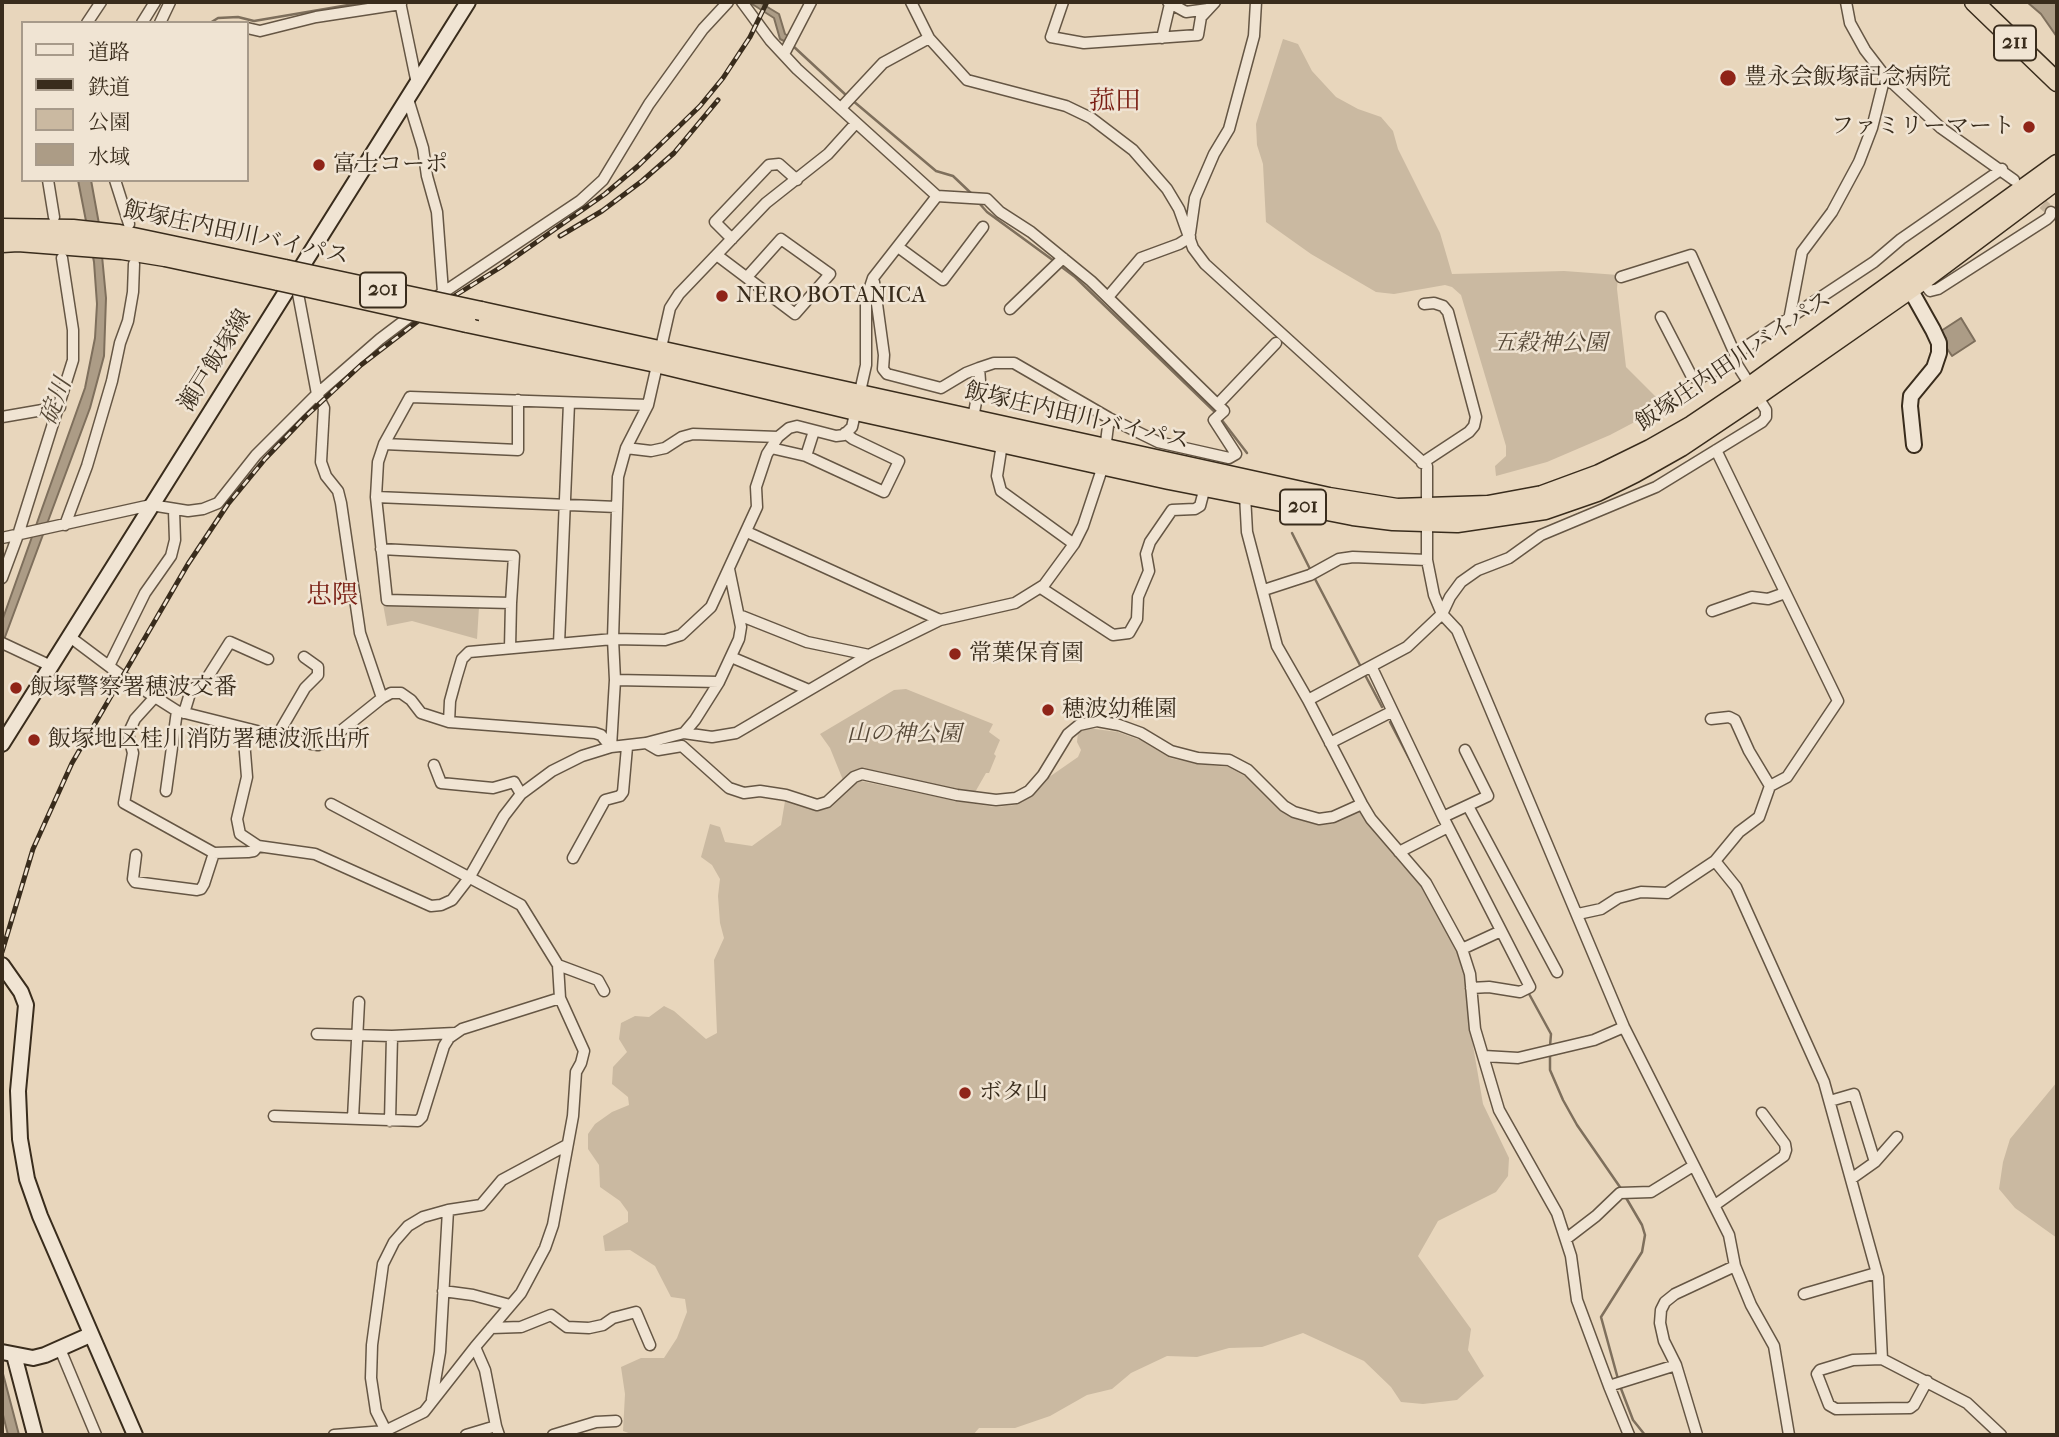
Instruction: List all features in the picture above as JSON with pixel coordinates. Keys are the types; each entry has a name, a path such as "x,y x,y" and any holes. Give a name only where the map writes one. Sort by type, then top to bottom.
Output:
{"highway":[{"name":"211","path":"1973,2 2057,82"},
{"name":"飯塚庄内田川バイパス","path":"1754,391 2057,164"},
{"name":"飯塚庄内田川バイパス","path":"858,403 973,418 1205,487 1353,516 1426,515 1542,495 1599,474 1754,391 1916,285 2057,180"},
{"name":"飯塚庄内田川バイパス","path":"2,228 126,243 286,276 481,311 858,403 1002,444 1105,458 1426,515"},
{"name":"飯塚庄内田川バイパス","path":"2,243 75,238"},
{"name":"飯塚庄内田川バイパス","path":"286,276 467,323 657,356"}],"main road":[{"name":"瀬戸飯塚線","path":"2,744 151,505 286,276 408,99 468,2"},
{"path":"1914,445 1911,396 1934,368 1939,353 1938,343 1916,285"},
{"path":"2,965 22,992 26,1005 18,1091 20,1139 27,1179 90,1335 135,1435"},
{"path":"34,1435 8,1353 33,1358 90,1335"}],"street":[{"path":"88,21 100,2"},
{"path":"145,21 155,2"},
{"path":"161,21 170,2"},
{"path":"2,538 151,505 174,511 203,509 218,503 256,454 317,394 380,339 443,292 580,201 603,180 649,104 703,29 728,2"},
{"path":"742,2 770,40 787,47 847,102 856,123 937,196 987,199 1000,212 1031,232 1059,262 1108,297 1218,412"},
{"path":"787,47 811,2"},
{"path":"911,2 929,38 967,80 1066,106 1091,118 1133,150 1167,189 1179,209 1193,248 1205,264 1427,466 1427,560 1434,595 1442,614 1457,630 1625,1027 1729,1234 1735,1266 1751,1306 1774,1346 1789,1435"},
{"path":"1063,2 1051,37 1084,43 1198,35 1201,17 1212,5"},
{"path":"1190,237 1195,198 1229,129 1254,36 1256,2"},
{"path":"1846,2 1850,23 1865,50 1885,76 1941,128 2014,180"},
{"path":"248,28 260,31 316,17 401,3 417,84"},
{"path":"1161,38 1169,3 1186,12 1212,5"},
{"path":"847,102 883,63 929,38"},
{"path":"1788,320 1802,252 1832,212 1859,162 1872,128 1885,76"},
{"path":"408,99 423,148 437,212 443,292"},
{"path":"611,747 615,680 613,639 618,477 626,449 648,405 670,308 679,294 766,203 828,154 856,123"},
{"path":"732,239 715,222 769,165 779,164 797,180"},
{"path":"1661,317 1692,377 1702,377 1874,262 1901,239 2001,169"},
{"path":"48,182 54,217"},
{"path":"63,525 87,466 128,321 133,292 115,182"},
{"path":"449,722 450,701 462,659 470,652 613,639 666,640 681,635 711,607 757,507 756,488 778,437 789,428 797,426 836,436 852,427 867,358 866,303 873,278 937,196"},
{"path":"1916,285 1930,290 1938,289 2047,219 2052,211"},
{"path":"898,247 943,280 983,227"},
{"path":"1108,297 1140,258 1179,244 1190,237"},
{"path":"718,256 795,314 830,274 781,239 747,277"},
{"path":"1308,700 1407,647 1442,614 1461,582 1478,570 1509,558 1541,535 1656,487 1766,417 1766,410 1735,357 1691,255 1621,277"},
{"path":"2,578 20,535 73,360 74,344 62,258"},
{"path":"1010,309 1059,262"},
{"path":"286,276 317,394 324,408 321,462 326,476 338,491 360,633 382,698"},
{"path":"873,278 884,355 883,369 887,374 941,388 979,368 994,363 1014,363 1109,418 1157,442 1229,458 1234,457 1235,450 1214,420 1276,343"},
{"path":"1422,463 1469,432 1475,426 1476,417 1448,312 1443,306 1424,304"},
{"path":"973,418 980,381 979,368"},
{"path":"512,603 387,600 376,497 378,462 384,444 410,397 648,405"},
{"path":"384,444 518,450 519,400"},
{"path":"559,645 569,403"},
{"path":"2,416 60,407"},
{"path":"243,728 247,777 237,825 240,834 258,846 315,854 431,906 441,905 452,900 469,878 504,816 520,794 552,771 582,756 611,747 627,747 684,733 712,737 736,733 869,654 940,621 1015,603 1041,588 1074,544 1083,526 1105,458 1109,418"},
{"path":"806,456 814,431"},
{"path":"771,448 806,456 884,492 899,461 845,433"},
{"path":"626,449 665,449 682,437 693,434 778,437"},
{"path":"1002,444 997,476 1001,491 1074,544"},
{"path":"1578,914 1601,909 1618,898 1642,892 1667,893 1715,861 1739,832 1759,817 1770,786 1787,777 1838,701 1716,450"},
{"path":"1041,588 1113,635 1129,633 1137,619 1138,597 1149,571 1146,554 1150,542 1172,510 1195,509 1200,506 1205,487"},
{"path":"1245,495 1245,522 1277,646 1362,804 1426,883 1462,949 1470,974 1475,1029 1499,1110 1557,1213 1571,1256 1577,1300 1616,1384 1629,1435"},
{"path":"376,497 617,507"},
{"path":"109,666 145,593 171,556 175,540 174,511"},
{"path":"747,532 940,621"},
{"path":"381,549 514,556 510,648"},
{"path":"1264,590 1313,573 1339,559 1353,556 1427,560"},
{"path":"684,733 719,682 739,639 741,627 729,569"},
{"path":"1712,611 1752,597 1768,598 1785,593"},
{"path":"739,615 807,642 869,654"},
{"path":"69,637 154,698 181,712 318,745 327,743 382,698 391,693 401,693 411,700 421,713 449,722 595,733 601,735 611,747"},
{"path":"166,791 181,712 191,690 204,682 230,642 268,659"},
{"path":"2,643 51,666"},
{"path":"276,736 305,688 318,674 318,667 304,657"},
{"path":"731,657 809,690"},
{"path":"1367,670 1391,712 1527,989 1471,988"},
{"path":"615,680 719,682"},
{"path":"154,698 135,719 128,734 133,753 124,803 214,853 248,852 254,851 258,846"},
{"path":"1330,743 1391,712"},
{"path":"1711,719 1729,717 1735,720 1749,751 1770,786"},
{"path":"646,743 658,750 682,746 729,789 744,793 760,791 786,795 817,805 827,802 853,777 862,774 996,800 1016,798 1029,791 1043,775 1068,734 1079,725 1097,721 1141,733 1171,751 1198,758 1229,760 1248,770 1284,806 1294,812 1319,819 1333,817 1362,804"},
{"path":"573,858 605,800 620,796 623,792 627,747"},
{"path":"1399,852 1445,824 1468,806 1488,796 1465,750"},
{"path":"434,765 441,783 493,788 513,782 520,794"},
{"path":"331,804 521,905 558,965 560,998 584,1051 576,1072 573,1116 553,1225 545,1248 521,1293 424,1412 387,1433 334,1435"},
{"path":"1468,806 1557,972"},
{"path":"136,855 133,879 135,882 197,890 204,884 214,853"},
{"path":"1715,861 1736,887 1790,1002 1830,1101 1876,1273 1882,1359"},
{"path":"1462,949 1498,932"},
{"path":"558,965 598,979 604,991"},
{"path":"317,1034 391,1036 455,1033 560,998"},
{"path":"353,1118 359,1002"},
{"path":"1484,1056 1518,1058 1594,1040 1625,1027"},
{"path":"274,1116 413,1122 422,1117 444,1046 455,1033"},
{"path":"390,1121 391,1036"},
{"path":"1830,1101 1854,1094 1875,1162"},
{"path":"1715,1205 1784,1156 1787,1150 1785,1144 1762,1113"},
{"path":"1851,1179 1875,1162 1897,1138"},
{"path":"387,1433 376,1411 371,1378 372,1345 383,1264 394,1242 408,1226 423,1217 481,1205 502,1180 567,1146"},
{"path":"1566,1239 1624,1193 1651,1192 1693,1166"},
{"path":"432,1400 440,1352 448,1210"},
{"path":"1697,1435 1676,1366 1664,1342 1660,1323 1661,1310 1665,1302 1675,1294 1735,1266"},
{"path":"1804,1294 1876,1273"},
{"path":"443,1291 473,1295 510,1305"},
{"path":"491,1328 522,1327 551,1315 567,1327 589,1328 636,1312 650,1345"},
{"path":"466,1435 497,1431 485,1370 475,1347"},
{"path":"60,1349 96,1435"},
{"path":"1927,1381 1910,1408 1836,1409 1829,1405 1817,1374 1820,1370 1853,1360 1882,1359 1927,1381 1967,1403 2001,1435"},
{"path":"1616,1384 1676,1366"},
{"path":"553,1435 596,1422 616,1421"}],"green space":[{"name":"五穀神公園","path":"1283,39 1298,44 1312,71 1336,97 1381,117 1393,131 1398,149 1440,233 1452,274 1564,271 1618,275 1617,289 1626,367 1665,406 1610,435 1547,462 1496,476 1495,466 1506,456 1506,446 1461,295 1445,285 1394,294 1376,292 1311,254 1266,222 1263,164 1257,145 1256,124"},
{"path":"383,604 479,607 477,639 412,621 387,626"},
{"name":"山の神公園","path":"906,689 993,724 989,732 1000,740 994,754 996,756 989,773 986,773 974,794 854,772 843,780 830,748 820,734 894,690"},
{"path":"1088,728 1118,732 1140,740 1170,758 1228,767 1247,777 1284,813 1293,818 1318,825 1332,824 1359,810 1401,864 1424,886 1461,956 1467,982 1470,1028 1483,1104 1509,1158 1508,1176 1496,1192 1438,1221 1418,1256 1471,1329 1468,1350 1484,1376 1457,1400 1423,1404 1401,1402 1391,1387 1364,1361 1303,1333 1262,1347 1229,1348 1197,1357 1167,1356 1131,1373 1112,1389 1087,1395 1050,1416 1015,1428 979,1428 973,1435 634,1435 623,1431 625,1394 621,1367 641,1358 664,1358 677,1338 687,1312 685,1299 671,1297 655,1266 630,1250 605,1251 603,1236 628,1222 628,1212 620,1201 600,1187 599,1165 588,1149 588,1134 595,1124 612,1112 629,1105 628,1097 612,1084 613,1067 627,1052 619,1039 621,1023 635,1016 649,1017 664,1006 674,1011 706,1039 717,1033 714,960 724,938 718,896 720,879 712,865 701,857 710,824 720,827 725,842 752,846 781,825 785,801 816,811 826,809 853,784 861,781 956,801 995,807 1015,805 1028,798 1042,782 1078,757 1081,750 1077,742 1078,732"},
{"path":"2057,1082 2057,1238 2015,1208 1999,1189 2010,1139"}],"water":[{"path":"749,2 759,2 779,14 785,34 790,37 786,42 780,39 774,18"},
{"path":"2027,2 2057,2 2057,37 2041,14"},
{"path":"78,182 91,182 99,224 106,298 104,356 90,408 2,645 2,621 85,388 95,338 97,304 94,262"},
{"path":"1961,318 1975,341 1952,356 1941,331"},
{"path":"2,1370 19,1435 8,1435 2,1411"}],"waterway":[{"path":"213,21 218,18 238,17 254,21 366,2"},
{"path":"793,46 847,96"},
{"path":"852,100 936,171 953,176 973,195"},
{"path":"979,203 987,212 1054,261"},
{"path":"1059,265 1075,277 1217,414"},
{"path":"1221,419 1247,453"},
{"path":"1292,533 1311,571"},
{"path":"1314,577 1361,667"},
{"path":"1364,673 1382,707"},
{"path":"1390,722 1422,783"},
{"path":"1528,992 1551,1034 1550,1046"},
{"path":"1550,1053 1550,1070 1563,1100 1622,1190"},
{"path":"1618,1379 1601,1317 1642,1252 1645,1235 1625,1196"},
{"path":"1620,1386 1633,1420 1645,1435"}],"tunnel":[{"path":"2032,194 2047,208"}],"railway":[{"path":"2,952 33,849 72,763 188,564 228,504 265,459 305,417 361,365 435,308 501,267 605,194 638,166 700,106 723,78 750,37 767,2"},
{"path":"560,236 602,211 642,181 674,153 718,100"}],"place":[{"name":"豊永会飯塚記念病院","path":"1728,78"},
{"name":"ファミリーマート","path":"2029,127"},
{"name":"富士コーポ","path":"319,165"},
{"name":"NERO BOTANICA","path":"722,296"},
{"name":"常葉保育園","path":"955,654"},
{"name":"飯塚警察署穂波交番","path":"16,688"},
{"name":"穂波幼稚園","path":"1048,710"},
{"name":"飯塚地区桂川消防署穂波派出所","path":"34,740"},
{"name":"ボタ山","path":"965,1093"}],"district":[{"name":"菰田","path":"1115,103"},
{"name":"忠隈","path":"332,597"}],"water label":[{"name":"碇川","path":"57,402"}]}
